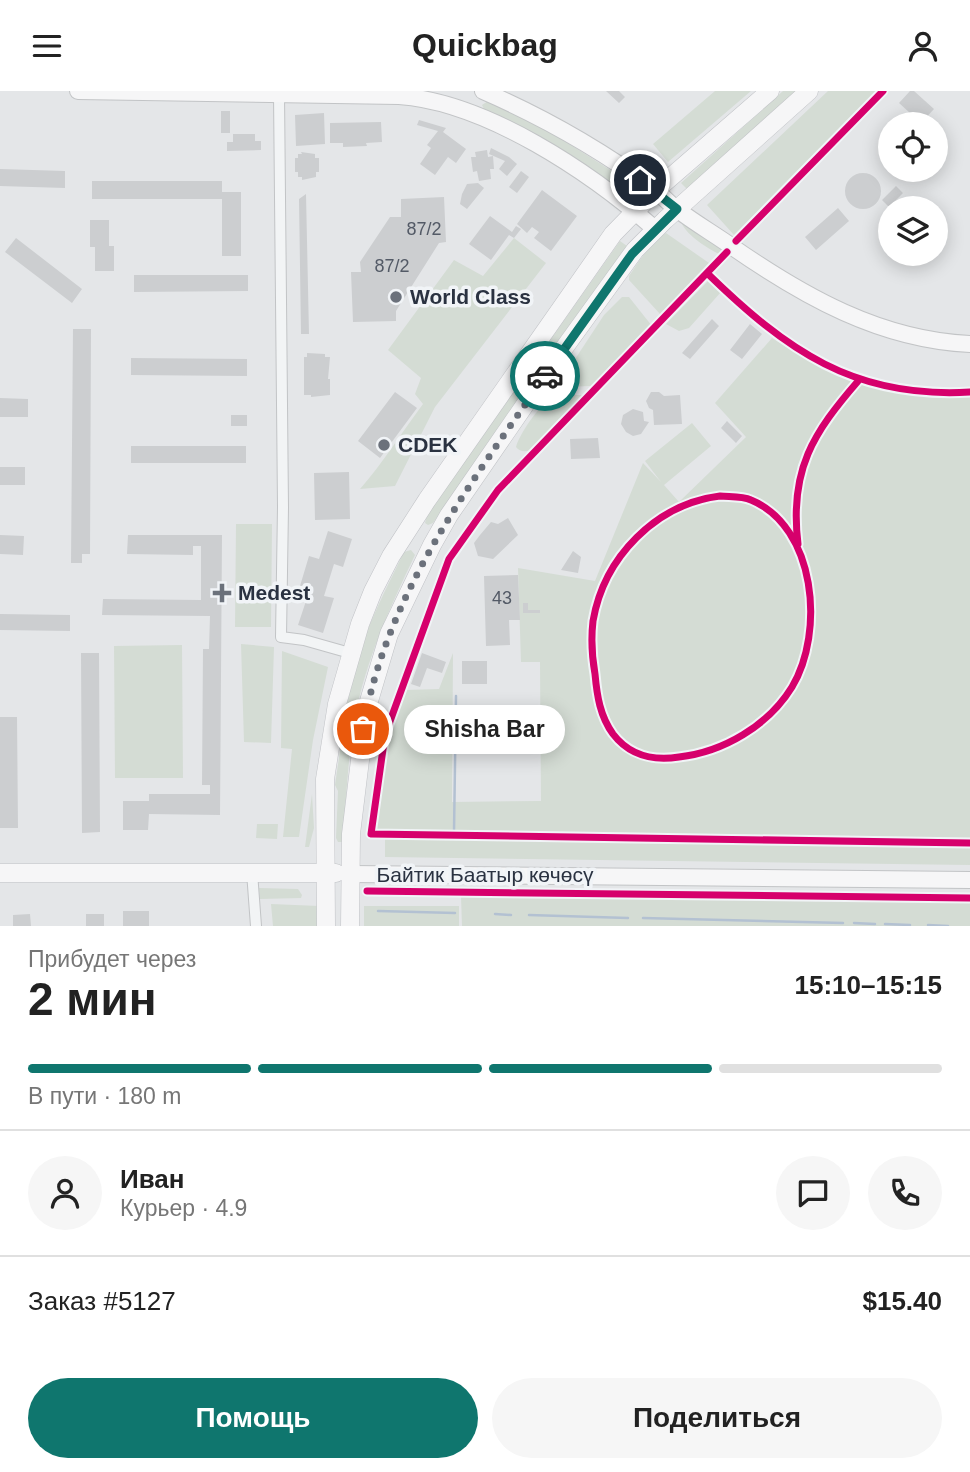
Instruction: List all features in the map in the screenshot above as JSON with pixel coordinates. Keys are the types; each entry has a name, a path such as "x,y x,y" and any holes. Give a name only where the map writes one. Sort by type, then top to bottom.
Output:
{"main road":[{"path":"78,91 419,97 471,112 539,146 609,191 655,229"},
{"path":"471,112 481,91 554,124 656,190 677,209 781,279 818,301 846,314 906,334 970,344"},
{"path":"326,926 325,779 337,704 350,653 373,591 408,528 613,234 656,190 770,91"},
{"path":"350,926 351,834 366,711 389,634 432,545 449,515 615,277 655,229 809,91"},
{"path":"408,528 432,545"},
{"name":"Байтик Баатыр көчөсү","path":"0,873 251,872 970,880"}],"street":[{"path":"279,94 283,475 281,637 304,640 350,653"},
{"path":"251,872 256,926"}],"shaded area":[{"path":"715,91 751,91 668,162 653,144"},
{"path":"783,91 796,91 687,189 681,183"},
{"path":"828,91 877,91 734,235 707,205"},
{"path":"488,101 555,135 634,185 636,191 632,195 627,194 549,144 484,109 482,105"},
{"path":"645,150 663,169 652,171 635,163"},
{"path":"688,221 725,249 719,254 698,241 682,224"},
{"path":"666,233 709,263 663,314 660,314 629,280 629,276 650,247"},
{"path":"514,238 546,263 435,407 395,486 360,489 423,404 415,394 421,378 388,350 454,260 483,276"},
{"path":"620,241 627,246 433,523 425,523 427,515"},
{"path":"708,281 721,292 689,328 679,331 666,324"},
{"path":"622,297 629,297 652,326 591,386 562,387 562,379 604,315"},
{"path":"772,338 828,371 861,384 915,395 970,396 970,865 385,857 385,833 374,832 387,741 405,690 439,689 453,653 452,802 541,801 540,662 521,662 518,568 595,581 643,463 661,482 645,461 692,423 711,446 664,485 679,502 746,437 715,403"},
{"path":"558,395 584,397 531,450 519,450 516,447 527,425 546,402"},
{"path":"236,524 272,524 271,627 235,627"},
{"path":"411,550 415,555 380,634 360,696 350,748 342,842 338,842 338,791 335,785 355,667 383,594 404,552"},
{"path":"241,644 274,647 271,743 244,742"},
{"path":"182,645 183,778 115,778 114,646"},
{"path":"282,651 328,667 313,740 299,837 283,837 292,749 281,748"},
{"path":"312,794 314,828 309,847 305,847"},
{"path":"257,824 278,824 277,839 256,838"},
{"path":"259,888 298,889 302,895 301,898 260,899"},
{"path":"461,896 970,902 970,926 462,926"},
{"path":"271,904 319,906 319,926 273,926"},
{"path":"364,906 459,906 459,926 364,926"}],"building":[{"path":"606,91 619,91 625,97 619,103"},
{"path":"910,91 914,91 934,109 931,112 909,112 899,103"},
{"path":"221,111 230,111 230,133 221,133"},
{"path":"324,113 325,144 296,146 295,115"},
{"path":"419,120 446,128 443,132 466,149 456,163 448,157 435,175 420,164 431,148 427,145 438,131 417,125"},
{"path":"381,122 382,142 343,147 343,143 330,143 330,123"},
{"path":"233,134 255,134 255,141 261,141 261,150 227,151 227,142 233,142"},
{"path":"491,148 517,164 507,176 499,169 505,161 489,154"},
{"path":"487,150 488,157 493,156 494,169 490,169 491,179 479,181 477,171 473,172 471,157 476,157 475,152"},
{"path":"301,152 315,154 315,158 319,158 319,172 316,172 316,177 302,180 302,177 298,177 298,172 295,172 295,158 302,154"},
{"path":"0,169 65,171 65,188 0,186"},
{"path":"521,171 529,177 517,193 509,187"},
{"path":"856,175 870,175 879,184 880,196 870,207 856,207 847,198 847,184"},
{"path":"92,181 222,181 222,192 241,192 241,256 222,256 222,199 92,199"},
{"path":"478,183 484,188 467,209 460,204 462,194 467,184"},
{"path":"896,186 903,193 900,196 886,196"},
{"path":"542,190 577,216 551,251 534,238 539,232 532,227 527,233 517,224"},
{"path":"306,194 309,334 301,334 299,199"},
{"path":"444,197 446,242 439,243 396,311 396,321 353,322 351,272 361,272 360,262 390,217 401,217 401,199"},
{"path":"838,208 849,221 816,250 805,237"},
{"path":"490,216 512,232 516,226 521,229 514,238 509,235 491,260 469,244"},
{"path":"90,220 109,220 109,246 114,246 114,271 95,271 95,247 90,247"},
{"path":"16,238 82,289 72,303 5,252"},
{"path":"134,275 248,275 248,291 134,292"},
{"path":"712,319 719,326 690,359 682,353"},
{"path":"750,324 762,334 742,359 730,350"},
{"path":"73,329 91,329 90,554 82,554 82,563 71,563"},
{"path":"307,353 330,357 330,395 304,395 304,357 307,357"},
{"path":"131,358 247,359 247,376 131,375"},
{"path":"395,392 417,408 380,458 358,441"},
{"path":"651,392 659,392 664,396 680,395 682,424 654,425 653,410 646,401"},
{"path":"0,398 28,399 28,417 0,417"},
{"path":"633,409 643,412 644,421 649,422 641,434 633,436 626,432 621,424 623,415"},
{"path":"231,415 247,415 247,426 231,426"},
{"path":"727,421 742,436 736,443 721,428"},
{"path":"598,438 600,458 571,459 570,439"},
{"path":"131,446 246,446 246,463 131,463"},
{"path":"0,467 25,467 25,485 0,485"},
{"path":"349,472 350,519 315,520 314,473"},
{"path":"508,518 518,535 493,559 478,556 474,543 480,535 491,522 498,524"},
{"path":"328,531 352,539 343,567 334,564 324,596 334,598 323,633 298,625 310,589 300,586 309,556 319,559"},
{"path":"0,535 24,536 23,555 0,554"},
{"path":"128,535 222,535 220,815 149,814 148,830 123,830 123,801 149,801 149,794 210,794 210,785 202,785 203,649 209,649 210,616 102,615 103,599 201,600 201,546 193,546 193,555 127,554"},
{"path":"573,551 581,557 578,573 561,570"},
{"path":"518,575 520,620 509,620 510,645 486,646 484,576"},
{"path":"523,603 528,603 528,610 540,610 540,613 523,613"},
{"path":"0,614 70,615 70,631 0,630"},
{"path":"81,653 99,653 100,832 82,833"},
{"path":"422,653 446,662 442,673 427,668 420,687 411,684"},
{"path":"462,661 487,661 487,684 462,684"},
{"path":"486,713 473,747 458,744 469,723 464,720"},
{"path":"0,717 17,717 18,828 0,828"},
{"path":"123,911 149,911 149,926 123,926"},
{"path":"30,914 31,926 13,926 13,915"},
{"path":"86,914 104,914 104,926 86,926"}],"waterway":[{"path":"454,832 456,696"},
{"path":"378,911 455,913"},
{"path":"495,914 511,915"},
{"path":"529,915 628,918"},
{"path":"643,918 843,923"},
{"path":"854,923 875,924"},
{"path":"885,924 910,925"},
{"path":"928,925 948,926"}],"cycle path":[{"path":"736,241 883,91"},
{"path":"727,252 498,490 449,559 385,735 371,834 970,843"},
{"path":"707,273 765,325 825,364 857,378 891,387 929,392 970,392"},
{"path":"798,544 797,495 808,454 829,418 859,380"},
{"path":"720,496 751,500 773,514 789,533 801,557 808,583 811,611 809,638 802,664 792,687 782,701 743,735 696,754 669,758 642,755 626,747 613,734 600,705 592,641 593,621 599,598 621,555 637,537 675,510 720,496"},
{"path":"367,891 970,898"}],"way so far":[{"path":"363,729 379,661 418,571 449,515 545,376"}],"place":[{"name":"World Class","path":"396,297"},
{"name":"CDEK","path":"384,445"},
{"name":"Medest","path":"222,593"},
{"name":"Shisha Bar","path":"363,729"}],"route":[{"path":"545,376 632,254 677,209 640,180"}]}
